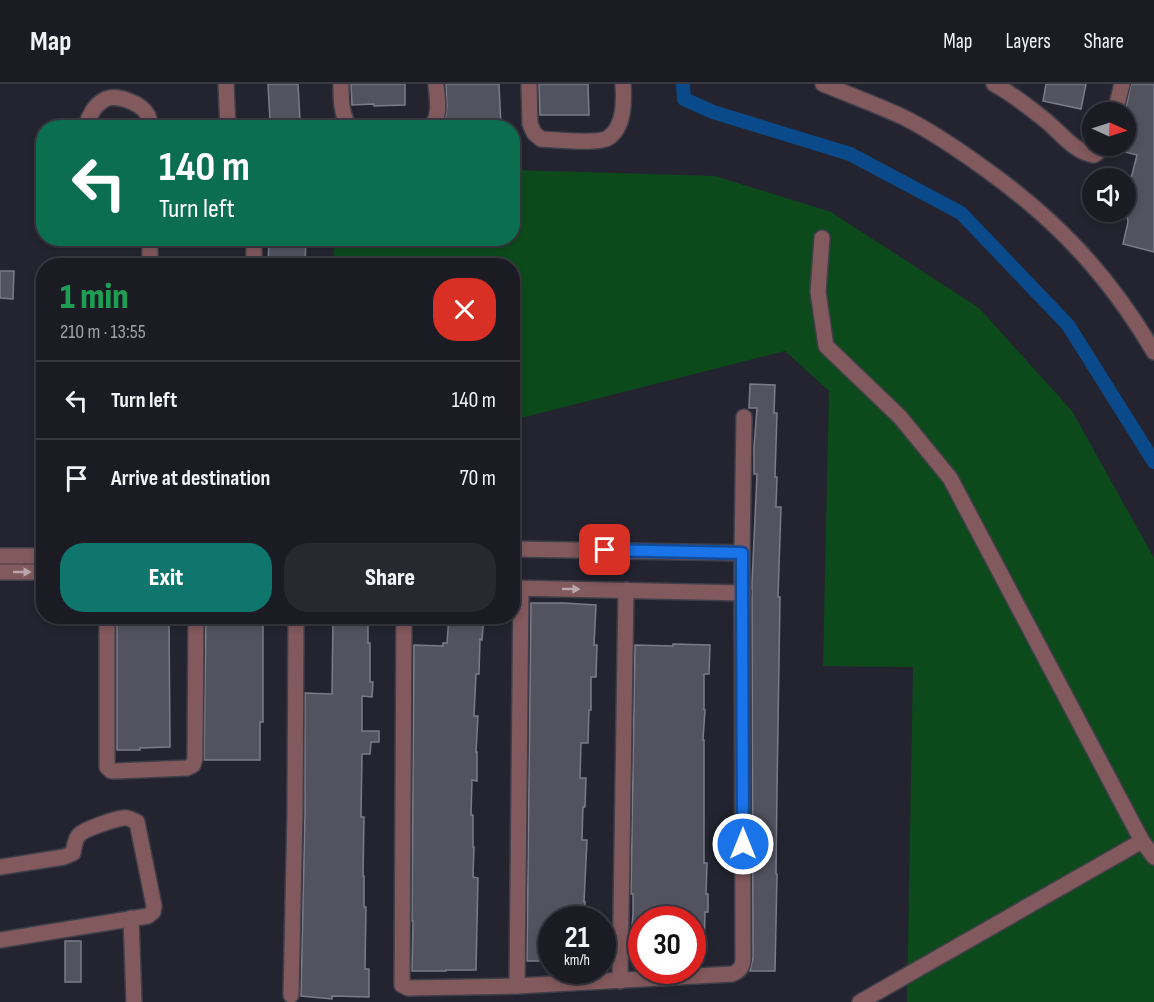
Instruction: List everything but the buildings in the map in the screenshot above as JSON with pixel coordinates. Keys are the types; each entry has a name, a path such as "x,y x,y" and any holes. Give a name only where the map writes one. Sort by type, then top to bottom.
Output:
{"street":[{"path":"226,84 228,120"},
{"path":"341,84 345,120"},
{"path":"436,84 436,120"},
{"path":"529,84 530,124 534,133 541,139 600,141 610,137 623,113 623,84"},
{"path":"823,84 875,104 937,136 999,178 1030,203 1071,241 1102,275 1135,320 1154,352"},
{"path":"1118,102 1122,84"},
{"path":"999,85 1042,117 1082,152"},
{"path":"88,120 94,108 106,98 114,97 128,100 145,111 149,120"},
{"path":"822,238 818,292 826,346 900,417 950,478 1142,841 1154,857"},
{"path":"404,624 402,985 408,988 517,986 732,974 740,969 743,963 744,417"},
{"path":"520,549 742,553"},
{"path":"0,555 36,556"},
{"path":"0,572 36,572"},
{"path":"520,588 743,593"},
{"path":"620,981 626,590"},
{"path":"107,624 107,767 111,771 116,771 187,768 193,765 195,759 196,624"},
{"path":"291,995 296,624"},
{"path":"517,624 517,986"},
{"path":"0,867 64,857 73,853 79,833 102,823 130,818 137,822 154,906 153,912 148,916 0,940"},
{"path":"860,1002 1142,841"},
{"path":"131,918 134,1002"}],"green space":[{"path":"520,170 715,176 831,212 979,308 1072,411 1154,558 1154,1002 907,1002 913,667 823,666 829,391 785,351 520,418 520,258 334,258 333,246 520,246"}],"waterway":[{"path":"683,84 684,99 713,112 850,154 961,213 1068,325 1154,462"}],"route":[{"path":"605,550 742,553 743,844"}]}
